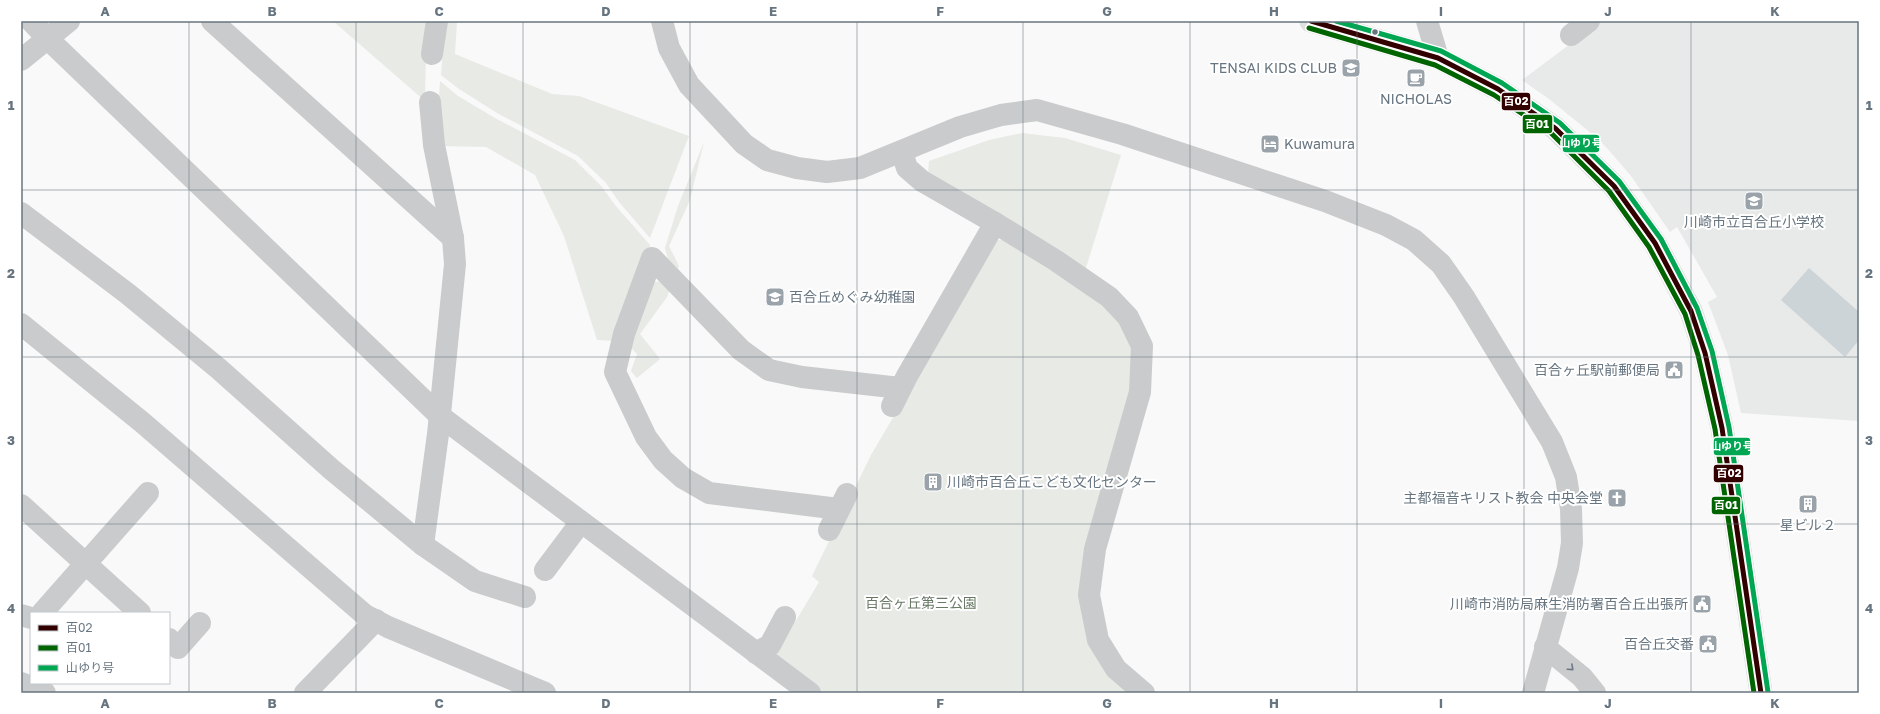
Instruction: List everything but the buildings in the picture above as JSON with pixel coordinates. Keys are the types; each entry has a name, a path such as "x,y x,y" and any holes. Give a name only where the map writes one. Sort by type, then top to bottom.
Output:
{"street":[{"path":"31,21 440,416 809,693"},
{"path":"21,60 69,21"},
{"path":"212,21 453,238"},
{"path":"432,54 437,21"},
{"path":"662,21 669,48 689,85 744,144 767,160 797,168 826,172 860,168 960,127 1001,115 1037,110 1122,134 1325,201 1386,225 1414,240 1441,264 1464,297 1552,442 1566,477 1571,510 1572,543 1568,568 1533,693"},
{"path":"1311,21 1438,58 1498,89 1555,128 1614,186 1655,243 1666,261 1691,311 1705,353 1722,428 1761,693"},
{"path":"1427,21 1438,58"},
{"path":"1571,35 1589,21"},
{"path":"423,545 440,416 455,264 453,238 434,145 430,102"},
{"path":"902,152 907,168 922,181 1055,260 1109,298 1128,317 1142,346 1140,392 1095,549 1089,595 1098,640 1116,669 1144,693"},
{"path":"21,213 128,294 219,369 330,469 423,545 475,581 525,597"},
{"path":"829,530 843,502 709,493 683,478 663,460 646,437 615,372 624,334 652,258 741,350 769,370 896,397 995,223"},
{"path":"21,324 143,423 365,615 388,627 545,693"},
{"path":"43,612 148,493"},
{"path":"21,505 139,612"},
{"path":"545,570 580,522"},
{"path":"756,654 770,645 785,617"},
{"path":"305,693 376,620"},
{"path":"170,641 178,648 200,623"},
{"path":"1546,647 1582,677 1595,693"},
{"path":"21,683 45,693"}],"shaded area":[{"name":"川崎市立百合丘小学校","path":"1601,21 1859,21 1859,421 1741,413 1728,355 1708,302 1717,297 1677,227 1670,232 1631,176 1606,147 1549,99 1522,80"},
{"path":"1809,268 1859,312 1859,340 1845,357 1781,300"}],"green space":[{"path":"333,21 430,21 426,48 425,101"},
{"path":"445,21 457,21 455,54 552,94 579,96 689,136 650,238 619,202 606,183 578,156 497,113 459,89 441,75"},
{"path":"440,81 458,96 495,118 575,160 602,187 615,205 650,245 633,295 613,341 597,340 564,236 535,175 486,147 442,146 438,112"},
{"path":"1022,133 1065,138 1121,155 1085,271 928,173 929,161 989,140"},
{"path":"704,142 690,200 669,246 679,266 678,269 668,259 665,248 678,206"},
{"name":"百合ヶ丘第三公園","path":"997,240 1003,240 1090,295 1118,320 1132,349 1132,385 1081,572 1129,693 823,693 775,656 819,582 812,576 871,455"},
{"path":"660,281 671,286 667,297 640,334 660,359 637,378 631,371 637,354 629,346 652,283"}],"transit line":[{"name":"百02","path":"1311,21 1438,58 1498,89 1555,128 1614,186 1655,243 1691,311 1705,353 1722,428 1761,693"},
{"name":"山ゆり号","path":"1336,21 1441,51 1502,83 1560,123 1619,181 1661,239 1697,308 1712,351 1729,427 1768,692"},
{"name":"百01","path":"1309,28 1435,65 1494,95 1551,133 1609,191 1649,247 1685,314 1698,355 1715,429 1754,693"}],"place":[{"name":"TENSAI KIDS CLUB","path":"1351,68"},
{"name":"NICHOLAS","path":"1416,78"},
{"name":"Kuwamura","path":"1270,144"},
{"name":"川崎市立百合丘小学校","path":"1754,201"},
{"name":"百合丘めぐみ幼稚園","path":"775,297"},
{"name":"百合ヶ丘駅前郵便局","path":"1674,370"},
{"name":"川崎市百合丘こども文化センター","path":"933,482"},
{"name":"主都福音キリスト教会 中央会堂","path":"1617,498"},
{"name":"星ビル２","path":"1808,504"},
{"name":"川崎市消防局麻生消防署百合丘出張所","path":"1702,604"},
{"name":"百合丘交番","path":"1708,644"}]}
